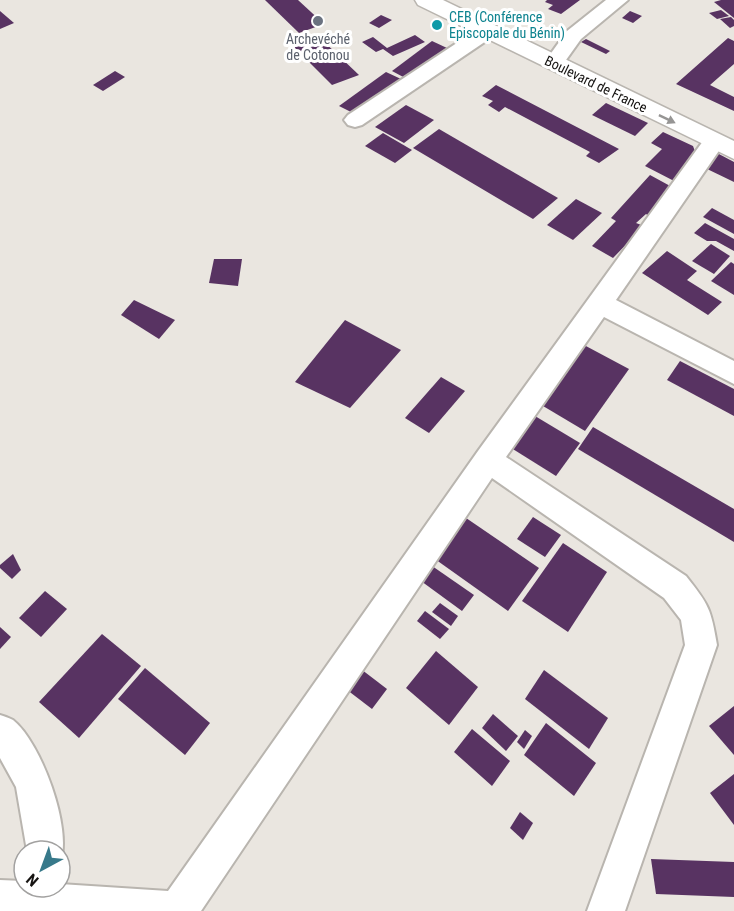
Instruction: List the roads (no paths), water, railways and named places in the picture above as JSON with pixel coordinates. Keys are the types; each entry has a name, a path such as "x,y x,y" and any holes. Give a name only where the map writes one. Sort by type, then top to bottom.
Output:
{"street":[{"name":"Boulevard de France","path":"426,0 488,31 558,54"},
{"name":"Boulevard de France","path":"467,0 558,54 727,141"},
{"path":"558,54 583,23 619,0"},
{"path":"355,120 488,31"},
{"path":"178,911 488,460 600,303 727,141"},
{"path":"600,303 734,373"},
{"path":"488,460 675,587 696,614 701,645 606,911"},
{"path":"0,732 26,767 39,800 44,839"},
{"path":"72,898 172,911"}],"place":[{"name":"Archevéché de Cotonou","path":"318,21"},
{"name":"CEB (Conférence Episcopale du Bénin)","path":"437,25"}]}
